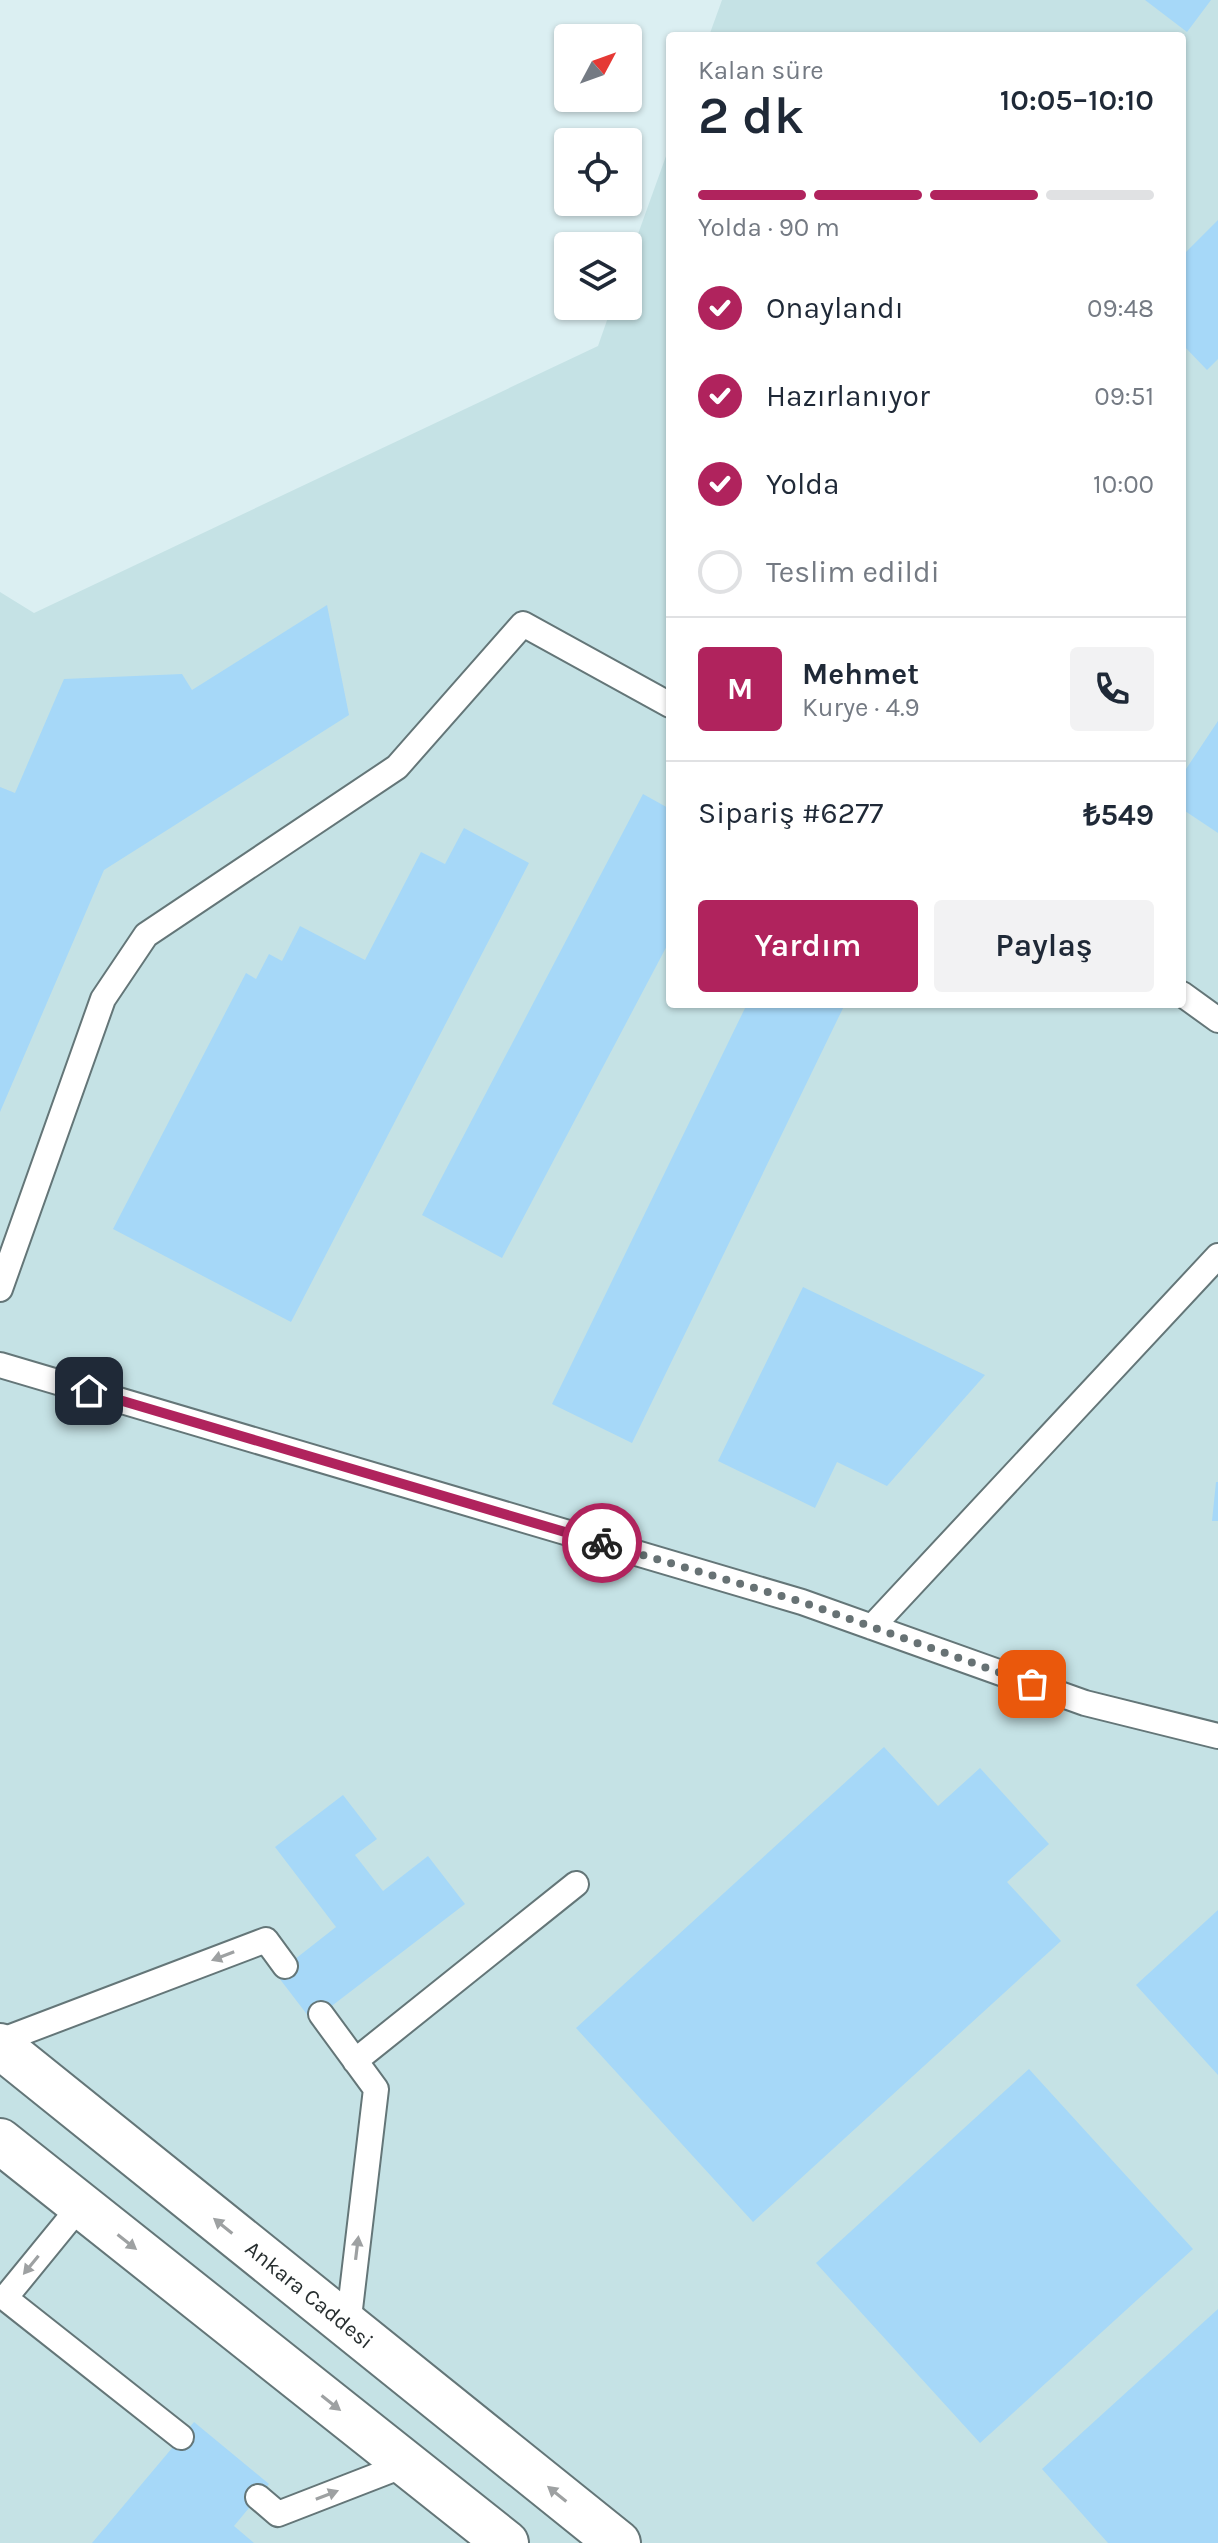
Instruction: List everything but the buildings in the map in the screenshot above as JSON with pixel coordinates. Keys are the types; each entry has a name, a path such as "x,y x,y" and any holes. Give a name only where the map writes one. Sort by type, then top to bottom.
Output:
{"highway":[{"name":"Ankara Caddesi","path":"0,2043 618,2543"},
{"path":"0,2141 506,2543"}],"lane":[{"path":"0,1289 103,999 146,935 397,767 523,624 666,703"},
{"path":"1186,997 1218,1020"},
{"path":"872,1627 1218,1256"},
{"path":"0,1365 802,1602 1085,1703 1218,1736"},
{"path":"355,2061 576,1884"},
{"path":"0,2043 266,1940 285,1966"},
{"path":"321,2014 376,2089 348,2326"},
{"path":"81,2205 2,2298 181,2437"},
{"path":"258,2497 278,2514 407,2464"}],"shaded area":[{"path":"722,0 1218,0 1218,2543 0,2543 0,592 34,613 598,346 607,320 642,320 642,232 639,232 666,156 666,1008 1186,1008 1186,32 710,32"}],"way so far":[{"path":"602,1543 802,1602 1032,1684"}],"route":[{"path":"89,1391 602,1543"}]}
